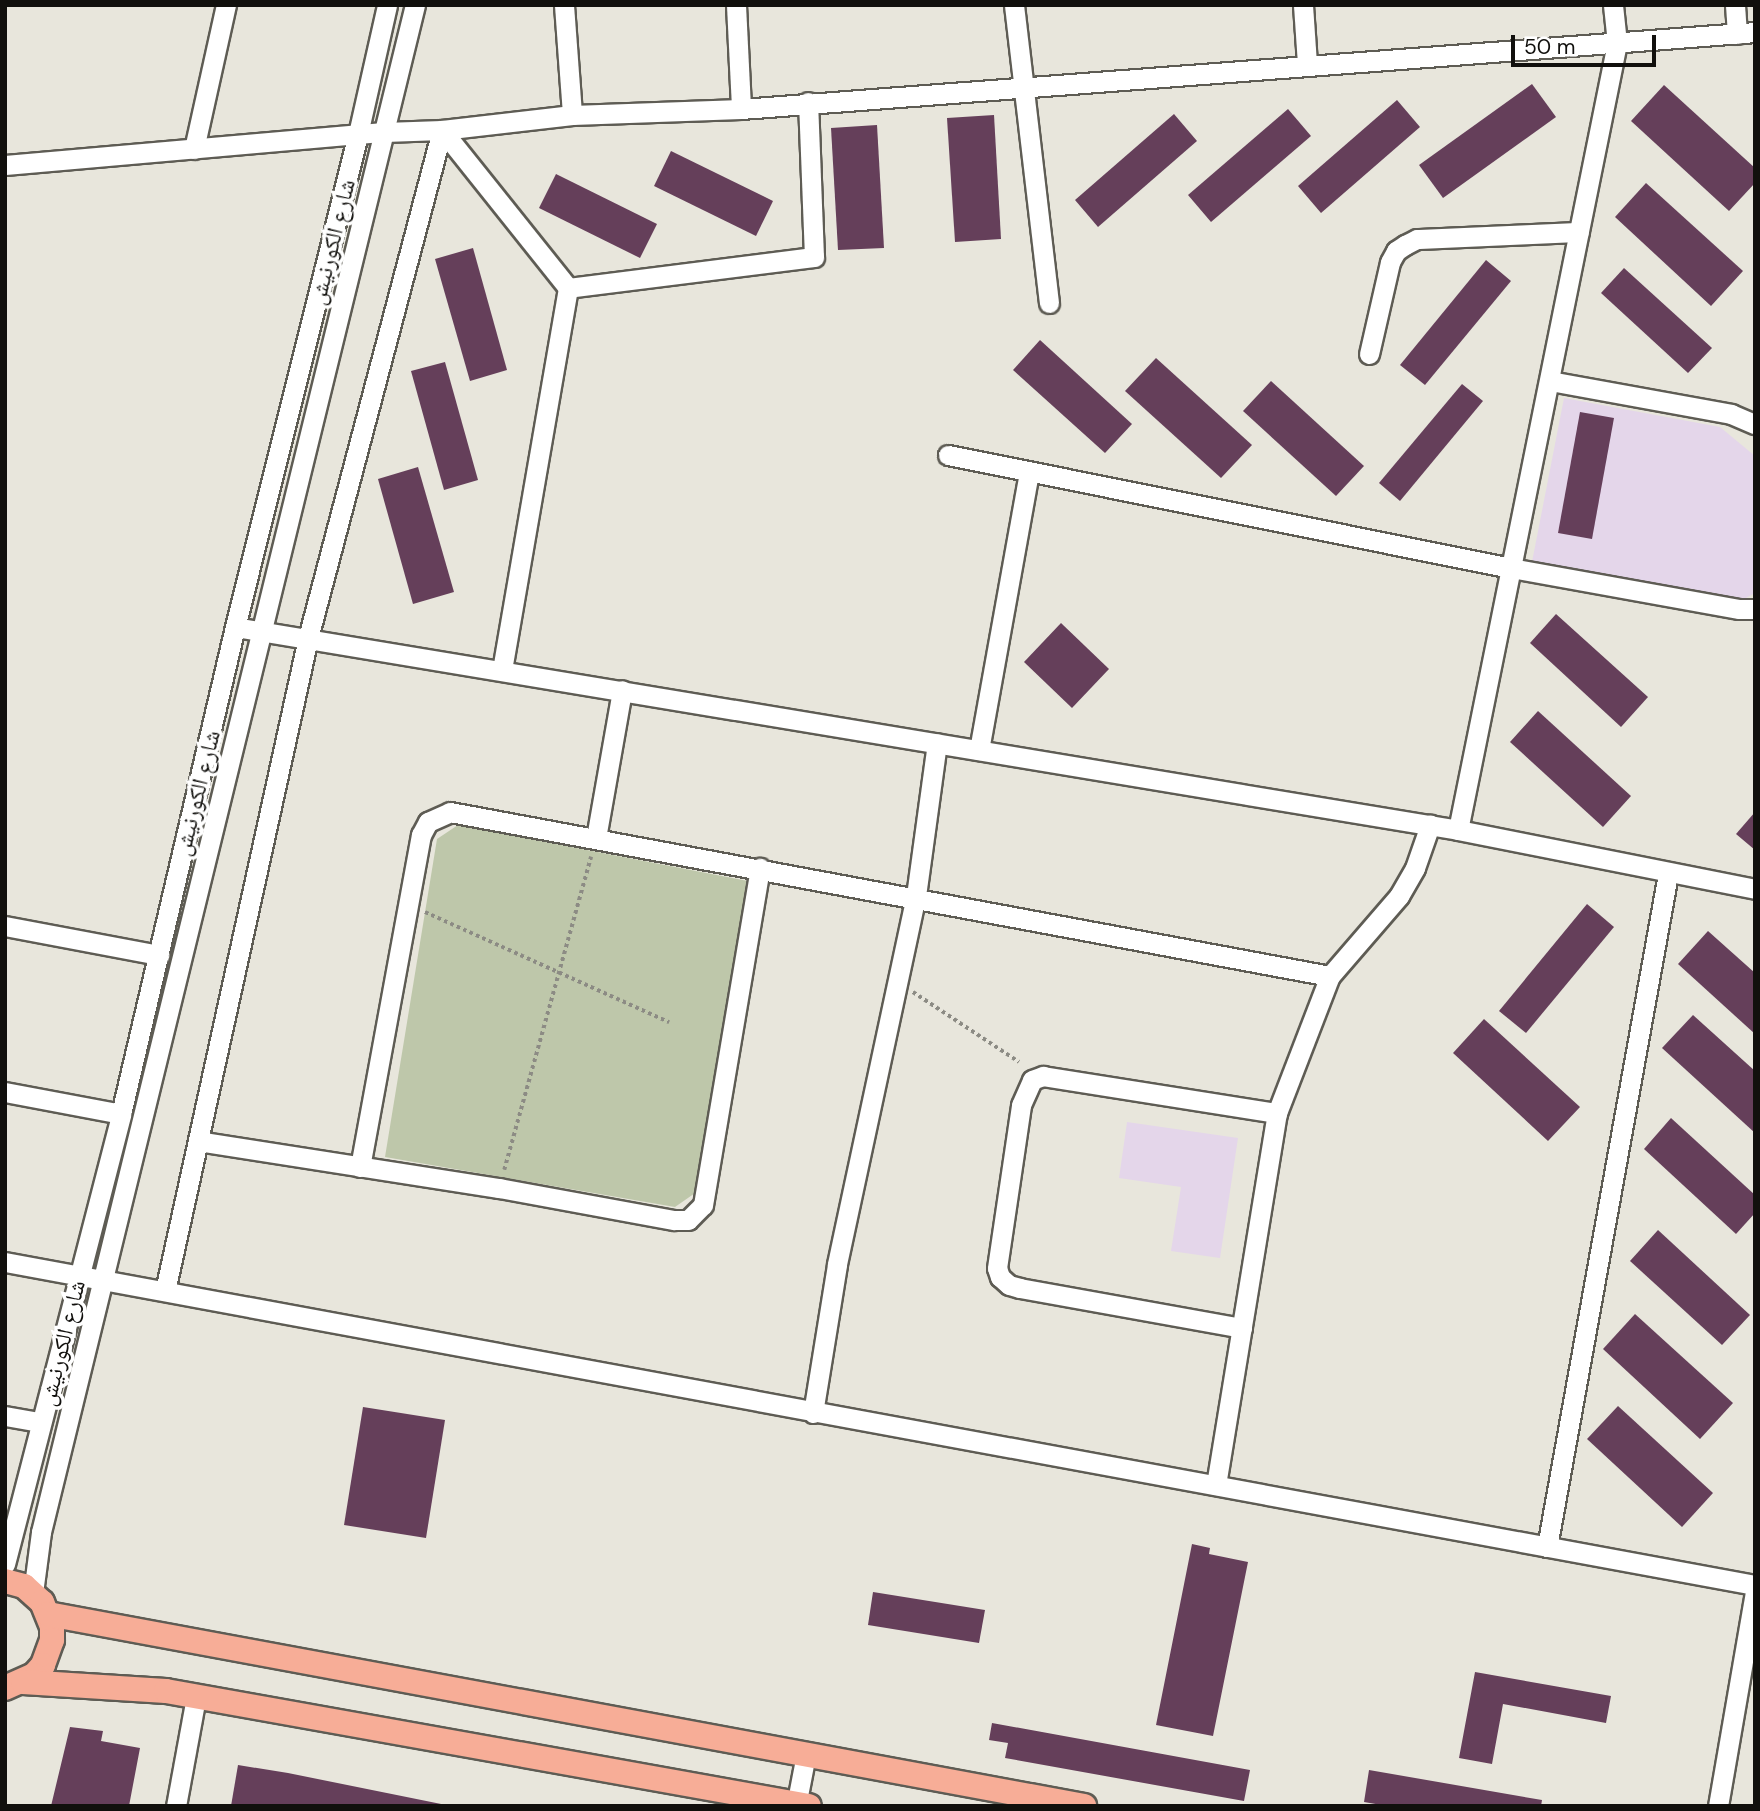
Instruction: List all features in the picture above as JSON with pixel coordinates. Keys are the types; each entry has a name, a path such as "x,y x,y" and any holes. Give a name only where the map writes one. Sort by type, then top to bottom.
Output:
{"main road":[{"path":"5,1581 33,1593 48,1614 52,1640 43,1665 14,1685"},
{"path":"48,1614 1084,1806"},
{"path":"14,1685 166,1691 800,1805"}],"street":[{"path":"194,149 226,5"},
{"name":"شارع الكورنيش","path":"5,1564 121,1114 234,627 358,134 387,5"},
{"name":"شارع الكورنيش","path":"33,1593 41,1532 415,5"},
{"path":"564,5 572,115"},
{"path":"736,5 741,109"},
{"path":"1014,5 1049,303"},
{"path":"1303,5 1307,64"},
{"path":"1458,830 1617,43 1613,5"},
{"path":"5,165 358,134 442,130 572,115 741,109 1307,64 1746,33 1735,5"},
{"path":"568,288 814,257 808,102"},
{"path":"442,130 568,288 502,670"},
{"path":"166,1291 308,638 442,130"},
{"path":"1369,354 1390,262 1396,251 1405,245 1417,239 1579,232"},
{"path":"1550,381 1731,414 1755,424"},
{"path":"948,455 1511,568 1750,611 1755,609"},
{"path":"979,750 1029,471"},
{"path":"234,627 1430,825 1755,890"},
{"path":"596,838 622,690"},
{"path":"813,1413 837,1264 916,896 937,743"},
{"path":"360,1167 421,835 428,822 450,812 916,896 1331,976"},
{"path":"1216,1485 1278,1113 1331,976 1399,897 1415,868 1430,825"},
{"path":"198,1141 499,1188 674,1220 688,1220 699,1211 760,868"},
{"path":"1547,1547 1668,874"},
{"path":"5,926 159,955"},
{"path":"1242,1328 1020,1288 1009,1285 1000,1277 997,1268 1021,1105 1032,1080 1042,1076 1278,1113"},
{"path":"5,1092 121,1114"},
{"path":"5,1262 1755,1585"},
{"path":"5,1416 40,1422"},
{"path":"1718,1806 1755,1591"},
{"path":"176,1806 196,1697"},
{"path":"800,1805 806,1754"}],"path":[{"path":"499,1188 596,838"},
{"path":"408,904 668,1022"},
{"path":"898,982 1019,1062"}],"shaded area":[{"path":"1564,398 1720,427 1755,456 1755,593 1742,600 1734,600 1532,562"},
{"path":"1127,1122 1238,1138 1220,1258 1171,1251 1181,1187 1119,1178"}],"green space":[{"path":"458,825 753,882 698,1191 675,1207 385,1157 437,839"}],"building":[{"path":"1532,84 1556,117 1443,198 1419,165"},
{"path":"1664,85 1755,168 1755,183 1729,211 1631,121"},
{"path":"1397,100 1420,127 1321,213 1298,186"},
{"path":"1288,109 1311,136 1211,222 1188,195"},
{"path":"1174,114 1197,141 1098,227 1075,200"},
{"path":"994,115 1001,239 955,242 947,118"},
{"path":"877,125 884,248 838,250 831,128"},
{"path":"671,151 773,201 756,236 654,186"},
{"path":"556,174 657,224 640,258 539,208"},
{"path":"1646,183 1743,271 1711,306 1615,217"},
{"path":"473,248 507,370 470,381 435,259"},
{"path":"1486,260 1511,281 1425,385 1400,365"},
{"path":"1624,268 1712,348 1688,373 1601,293"},
{"path":"1040,340 1132,424 1105,453 1013,370"},
{"path":"1156,358 1252,445 1221,478 1125,391"},
{"path":"445,362 478,480 444,490 411,371"},
{"path":"1271,381 1364,466 1336,496 1243,411"},
{"path":"1462,384 1483,401 1400,501 1379,483"},
{"path":"1580,412 1614,418 1592,539 1558,533"},
{"path":"418,467 454,592 413,604 378,479"},
{"path":"1556,614 1648,697 1621,727 1530,643"},
{"path":"1061,623 1109,669 1072,708 1024,662"},
{"path":"1538,711 1631,796 1603,827 1510,742"},
{"path":"1755,812 1755,850 1736,834"},
{"path":"1587,904 1614,927 1526,1033 1499,1011"},
{"path":"1708,931 1755,973 1755,1034 1678,964"},
{"path":"1693,1015 1755,1071 1755,1133 1662,1048"},
{"path":"1484,1019 1580,1107 1548,1141 1453,1053"},
{"path":"1671,1118 1755,1195 1755,1213 1736,1234 1644,1149"},
{"path":"1658,1230 1750,1315 1722,1345 1630,1261"},
{"path":"1635,1314 1733,1403 1700,1439 1603,1349"},
{"path":"1618,1406 1713,1493 1682,1527 1587,1439"},
{"path":"363,1407 445,1420 426,1538 344,1525"},
{"path":"1192,1544 1210,1548 1209,1554 1248,1562 1213,1736 1156,1725"},
{"path":"873,1592 985,1610 979,1643 868,1625"},
{"path":"1475,1672 1611,1696 1606,1723 1503,1704 1492,1764 1459,1758"},
{"path":"992,1723 1250,1770 1244,1801 1005,1758 1008,1743 989,1740"},
{"path":"70,1727 103,1731 101,1741 140,1748 129,1806 51,1806"},
{"path":"238,1765 288,1773 451,1806 231,1806"},
{"path":"1369,1770 1542,1800 1541,1806 1387,1806 1364,1802"}]}
